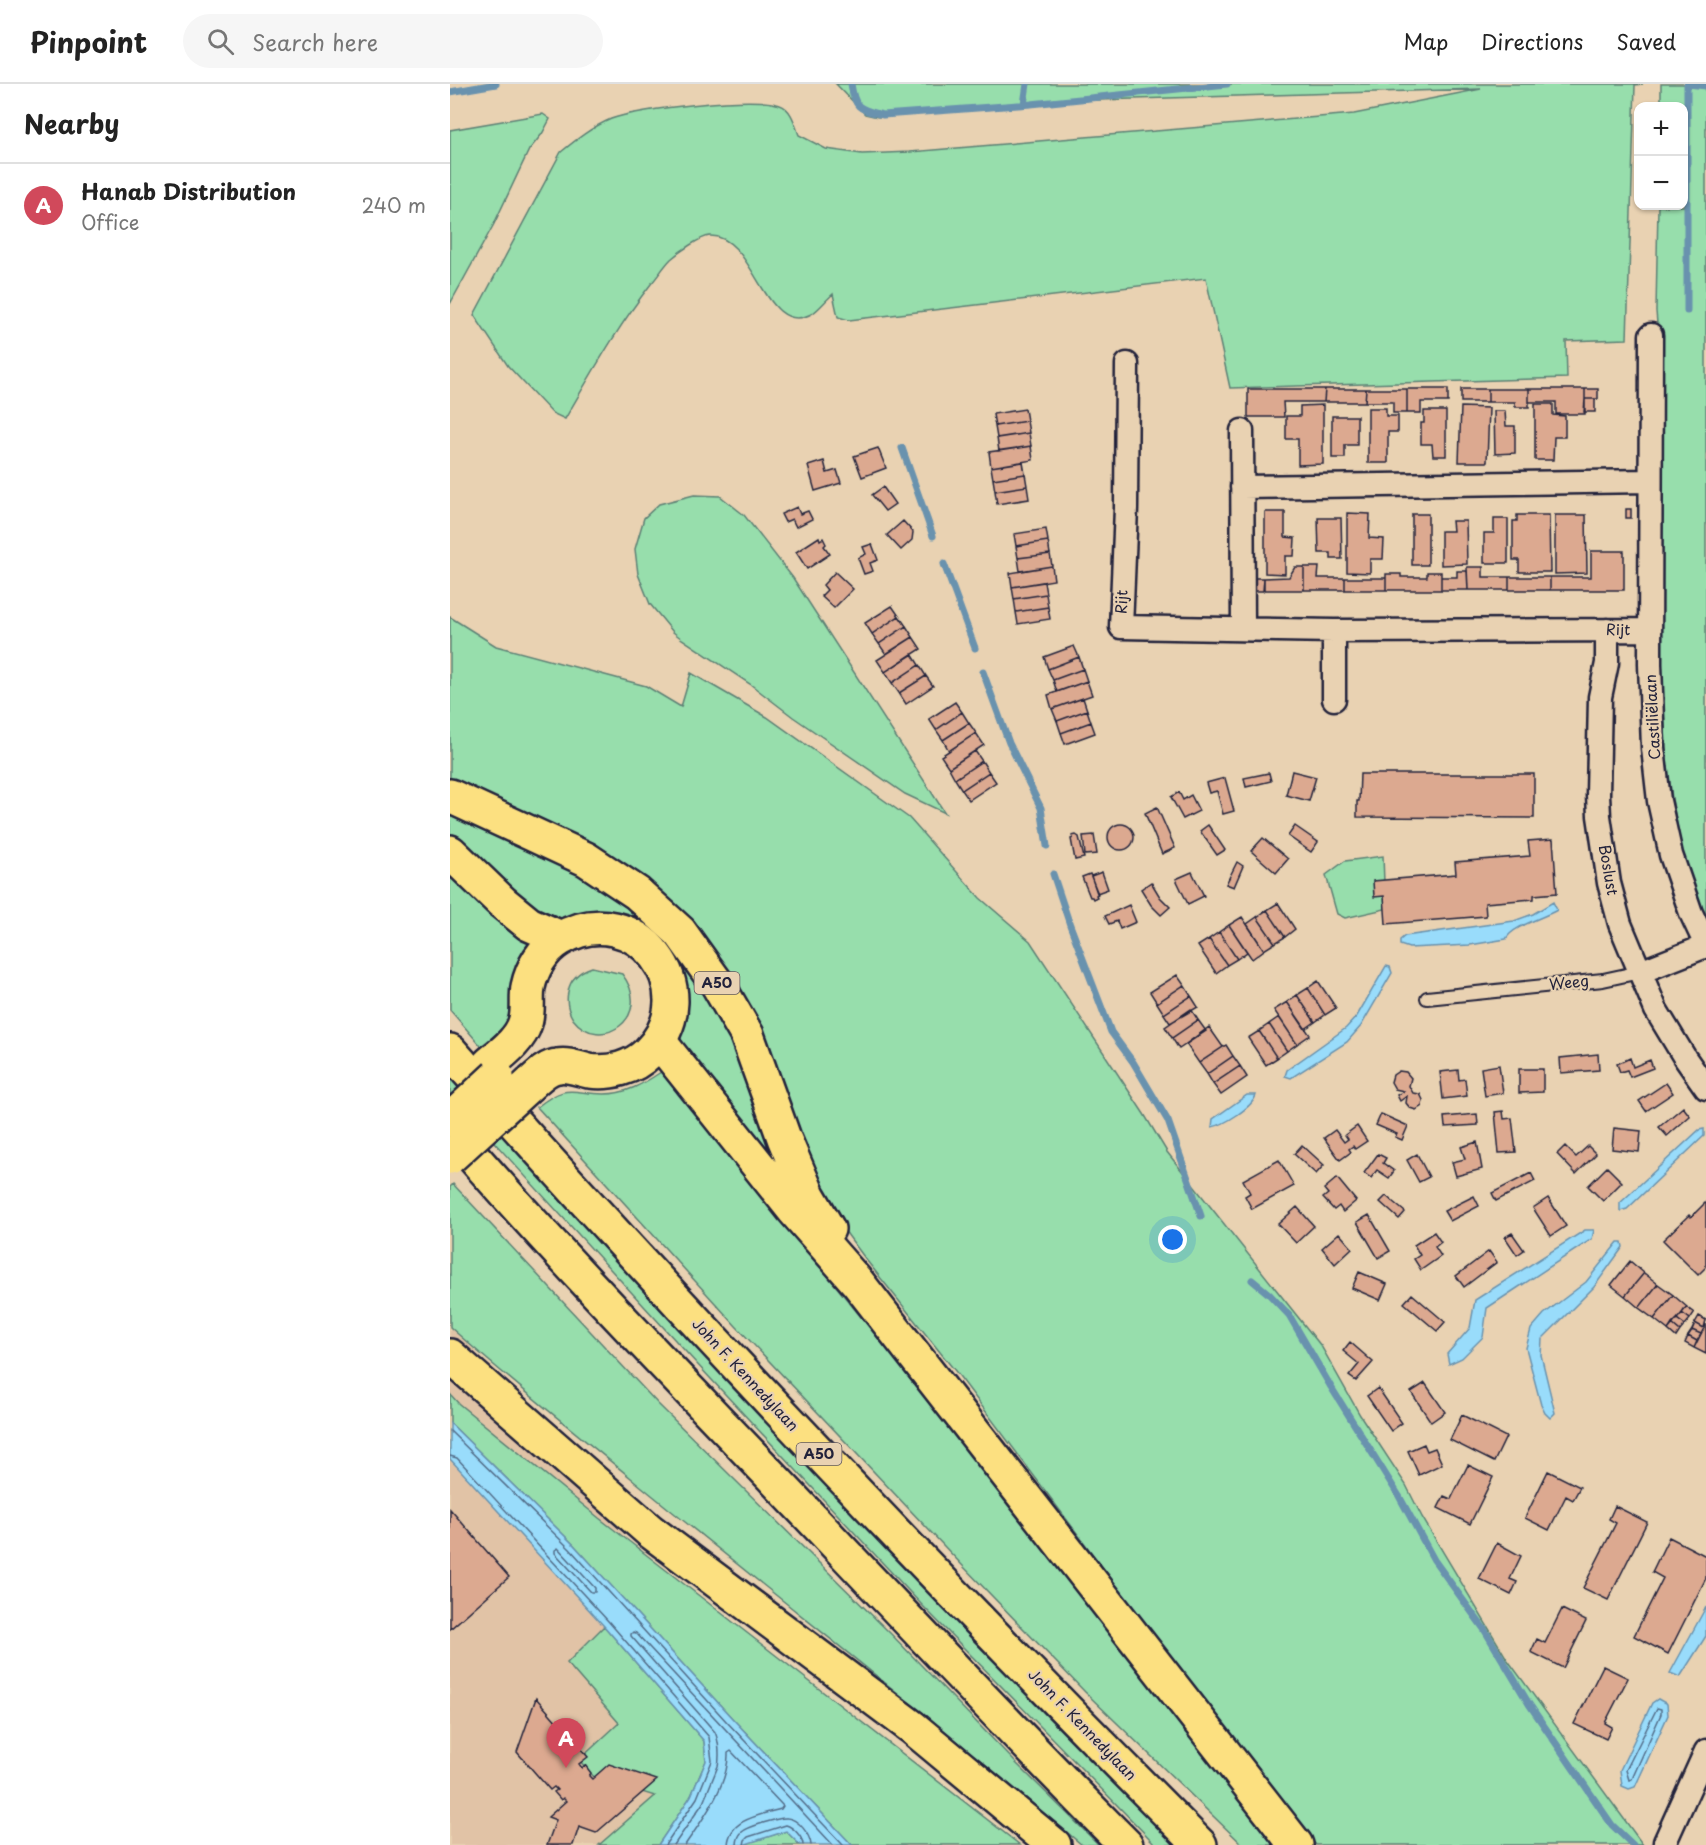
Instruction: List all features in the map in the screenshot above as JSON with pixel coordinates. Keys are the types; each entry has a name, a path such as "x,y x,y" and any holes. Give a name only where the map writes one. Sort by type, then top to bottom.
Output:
{"highway":[{"name":"A50","path":"450,796 586,859 637,893 680,932 718,985 747,1035 808,1195 858,1283"},
{"path":"450,852 502,902 529,924 561,938"},
{"path":"450,1101 515,1066 546,1070 566,1065 603,1072 625,1067 647,1054 659,1041 669,1019 672,1004 668,978 660,961 650,948 617,929 599,927 582,930 561,938 543,954 531,975 525,1023 521,1032 515,1066 450,1120"},
{"path":"450,1157 543,1029 548,1019 550,983 556,972 574,954 588,949 604,948 621,951 633,960 643,973 648,985 651,997 651,1019 659,1041"},
{"name":"A50","path":"659,1041 793,1209 858,1283 1296,1845"},
{"name":"John F. Kennedylaan","path":"450,1051 824,1460 1088,1733 1200,1845"},
{"path":"450,1130 675,1375 1028,1747 1126,1845"},
{"path":"450,1356 650,1531 912,1728 1054,1845"}],"street":[{"name":"Castiliëlaan","path":"1651,335 1650,630 1653,748 1659,801 1671,855 1691,913 1706,946"},
{"name":"Rijt","path":"1127,364 1126,508 1121,627 1334,631 1650,630"},
{"path":"1242,431 1243,629"},
{"path":"1242,487 1650,481"},
{"name":"Boslust","path":"1607,630 1607,663 1600,697 1598,765 1599,816 1609,883 1620,924 1656,1010 1706,1088"},
{"path":"1334,631 1334,699"},
{"name":"Weeg","path":"1640,972 1706,946"},
{"path":"1666,1845 1665,1842 1706,1751"}],"lane":[{"name":"Weeg","path":"1427,998 1603,980 1640,972"}],"shaded area":[{"path":"450,1320 774,1722 904,1845 450,1845"}],"green space":[{"path":"836,84 1643,84 1635,85 1627,339 1566,341 1567,378 1230,388 1206,278 849,320 838,317 833,294 813,313 796,318 783,313 771,301 739,252 726,240 710,236 690,245 668,262 616,333 565,419 552,413 508,366 474,315 561,152 591,130 624,115 696,104 767,102 780,105 787,110 799,135 826,149 862,154 910,152 1354,114 1481,89 1031,102 878,117 865,114"},
{"path":"1661,84 1706,84 1706,919 1682,851 1672,799 1666,749 1662,664 1660,360 1656,311 1658,210 1688,210 1688,102 1661,102"},
{"path":"543,114 550,119 529,150 494,224 450,304 450,130"},
{"path":"694,495 720,496 744,515 793,578 945,813 905,794 793,717 750,684 682,639 673,632 650,604 638,574 635,549 644,518 659,504"},
{"path":"450,617 496,646 646,686 681,707 691,673 767,717 909,818 980,898 1030,941 1167,1152 1321,1346 1360,1415 1406,1485 1422,1517 1507,1659 1643,1845 1316,1845 1157,1640 960,1377 867,1261 816,1192 686,924 450,786"},
{"path":"450,805 632,902 710,990 803,1201 687,1055 681,1039 683,979 572,924 538,918 450,839"},
{"path":"1383,856 1385,909 1345,918 1337,914 1326,875 1345,861"},
{"path":"450,861 531,943 514,976 511,1008 506,1023 498,1033 481,1046 450,1010"},
{"path":"592,967 622,974 630,990 632,1004 628,1016 620,1026 609,1031 597,1033 584,1029 573,1019 567,1003 569,987 573,979"},
{"path":"450,1072 1180,1845 1156,1845 921,1604 450,1094"},
{"path":"661,1072 896,1360 1281,1845 1243,1845 1085,1692 736,1326 537,1107 563,1092 612,1094 627,1090"},
{"path":"453,1184 658,1404 891,1634 1099,1845 1082,1845 971,1752 539,1403 450,1327 450,1187"},
{"path":"450,1394 459,1404 599,1518 1020,1845 852,1845 574,1545 450,1423"},
{"path":"604,1626 704,1741 706,1761 691,1796 658,1845 599,1845 655,1796 610,1782 603,1787 579,1760 619,1723 567,1663"},
{"path":"786,1831 800,1845 743,1845 744,1844"}],"water":[{"path":"1553,902 1557,910 1522,926 1506,939 1470,945 1409,948 1400,945 1400,940 1405,936 1514,921 1533,914"},
{"path":"1386,966 1390,967 1392,973 1361,1026 1347,1042 1291,1078 1285,1076 1287,1070 1346,1028 1357,1016"},
{"path":"1247,1095 1256,1095 1250,1105 1224,1123 1212,1127 1213,1119"},
{"path":"1704,1129 1704,1136 1627,1209 1620,1211 1620,1203 1699,1130"},
{"path":"1585,1230 1594,1230 1592,1239 1487,1308 1483,1337 1462,1358 1449,1364 1447,1354 1470,1328 1475,1300"},
{"path":"1618,1242 1622,1242 1623,1247 1594,1287 1542,1339 1541,1355 1555,1413 1550,1418 1541,1405 1526,1348 1531,1329 1544,1314 1586,1282"},
{"path":"450,1423 574,1545 852,1845 800,1845 786,1831 743,1845 658,1845 691,1796 706,1761 704,1741 604,1626 450,1459"},
{"path":"1706,1607 1706,1636 1680,1677 1670,1673"},
{"path":"1658,1699 1667,1704 1668,1715 1635,1787 1629,1789 1622,1786 1620,1770 1652,1703"}],"building":[{"path":"1248,389 1325,389 1324,402 1283,402 1284,417 1248,417"},
{"path":"1325,389 1366,389 1365,402 1324,402"},
{"path":"1366,389 1407,389 1407,413 1393,413 1393,402 1365,402"},
{"path":"1407,389 1448,389 1448,402 1421,402 1421,413 1407,413"},
{"path":"1461,389 1488,389 1488,402 1461,402"},
{"path":"1488,389 1529,389 1529,407 1515,407 1515,402 1488,402"},
{"path":"1529,389 1585,389 1585,414 1556,414 1556,402 1529,402"},
{"path":"1585,389 1598,389 1598,399 1585,399"},
{"path":"1585,399 1595,399 1595,412 1584,412"},
{"path":"1535,404 1553,404 1553,415 1565,416 1565,437 1554,437 1553,460 1535,460"},
{"path":"1323,405 1323,464 1298,465 1298,439 1286,439 1286,416 1300,416 1300,406"},
{"path":"1461,407 1489,408 1487,462 1459,462"},
{"path":"1368,408 1386,408 1386,416 1398,416 1398,432 1388,432 1388,463 1368,463"},
{"path":"1025,409 1027,421 995,426 993,414"},
{"path":"1424,411 1446,411 1446,456 1433,456 1432,444 1421,444 1421,423 1424,423"},
{"path":"1494,411 1505,411 1506,426 1515,426 1515,453 1495,454"},
{"path":"1332,416 1357,416 1357,445 1345,445 1345,458 1332,458"},
{"path":"1027,421 1029,433 997,438 995,426"},
{"path":"1029,433 1031,446 999,451 997,438"},
{"path":"1031,446 1033,460 991,467 989,452"},
{"path":"878,448 886,468 862,477 854,456"},
{"path":"824,461 827,473 837,470 841,483 815,491 808,466"},
{"path":"1023,462 1025,474 993,479 991,467"},
{"path":"1025,474 1027,486 995,491 993,479"},
{"path":"1027,486 1029,499 997,504 995,491"},
{"path":"883,487 895,504 885,511 872,495"},
{"path":"797,507 800,514 808,511 812,519 796,527 792,519 785,522 781,514"},
{"path":"1626,509 1631,509 1631,518 1626,518"},
{"path":"1265,512 1285,512 1285,537 1295,538 1294,556 1285,556 1285,574 1265,573"},
{"path":"1347,513 1370,514 1369,538 1384,539 1383,559 1370,559 1370,573 1347,572"},
{"path":"1412,514 1428,514 1428,565 1412,565"},
{"path":"1517,515 1549,515 1550,572 1519,572 1519,560 1513,560 1513,521 1517,521"},
{"path":"1555,515 1586,515 1587,573 1555,574"},
{"path":"1318,518 1341,518 1342,559 1331,559 1331,553 1319,553"},
{"path":"1494,519 1508,519 1508,563 1484,563 1484,533 1494,533"},
{"path":"903,521 913,532 912,540 901,550 887,535"},
{"path":"1452,521 1466,521 1467,564 1441,565 1441,531 1453,531"},
{"path":"1046,529 1048,541 1016,546 1014,534"},
{"path":"819,537 820,540 823,538 826,544 824,546 830,554 807,569 796,552"},
{"path":"1048,541 1050,554 1018,558 1016,546"},
{"path":"872,544 878,560 870,563 873,571 864,574 858,558 866,554 863,547"},
{"path":"1591,551 1624,551 1624,590 1550,590 1550,577 1591,577"},
{"path":"1050,554 1052,566 1020,571 1018,558"},
{"path":"1052,566 1054,580 1012,587 1010,573"},
{"path":"1295,567 1304,567 1304,590 1264,590 1264,578 1289,577"},
{"path":"1304,567 1319,567 1318,578 1345,578 1345,590 1304,590"},
{"path":"1467,567 1483,567 1483,577 1509,577 1509,590 1468,590"},
{"path":"1457,571 1467,571 1468,590 1441,590 1441,577 1457,577"},
{"path":"835,572 853,589 834,608 821,596 827,590 823,585"},
{"path":"1427,572 1441,572 1441,590 1386,590 1386,574 1401,574 1401,577 1427,577"},
{"path":"1509,577 1550,577 1550,590 1509,590"},
{"path":"1246,578 1264,578 1263,591 1246,591"},
{"path":"1345,578 1386,578 1386,590 1345,590"},
{"path":"1044,582 1046,594 1014,599 1012,587"},
{"path":"1046,594 1048,607 1016,612 1014,599"},
{"path":"892,606 899,616 872,634 865,623"},
{"path":"1048,607 1050,619 1018,624 1016,612"},
{"path":"899,616 906,626 879,644 872,634"},
{"path":"906,626 913,637 886,654 879,644"},
{"path":"913,637 921,649 885,672 877,660"},
{"path":"1074,646 1079,657 1048,669 1044,657"},
{"path":"912,654 919,665 892,683 885,672"},
{"path":"1079,657 1083,669 1053,680 1048,669"},
{"path":"919,665 926,676 899,693 892,683"},
{"path":"1083,669 1087,681 1057,692 1053,680"},
{"path":"926,676 933,686 906,704 899,693"},
{"path":"1087,681 1092,695 1052,709 1048,695"},
{"path":"1083,698 1087,710 1057,721 1052,709"},
{"path":"955,702 962,712 936,730 929,719"},
{"path":"1087,710 1091,722 1061,733 1057,721"},
{"path":"962,712 969,723 943,740 936,730"},
{"path":"1091,722 1095,733 1065,744 1061,733"},
{"path":"969,723 976,733 949,751 943,740"},
{"path":"976,733 984,745 949,768 941,756"},
{"path":"975,751 982,761 955,779 949,768"},
{"path":"982,761 989,772 962,790 955,779"},
{"path":"1292,771 1316,777 1309,801 1286,795"},
{"path":"989,772 996,782 969,800 962,790"},
{"path":"1269,773 1271,781 1246,787 1244,778"},
{"path":"1360,774 1534,774 1534,818 1357,817"},
{"path":"1225,778 1234,811 1223,814 1217,791 1209,793 1206,783"},
{"path":"1179,792 1183,800 1191,795 1199,811 1183,819 1171,797"},
{"path":"1157,807 1175,848 1162,854 1145,813"},
{"path":"1121,824 1131,827 1134,837 1131,847 1121,850 1111,847 1108,837 1111,827"},
{"path":"1208,825 1225,850 1217,855 1200,831"},
{"path":"1295,826 1318,842 1311,852 1288,836"},
{"path":"1076,835 1079,837 1084,858 1075,860 1071,839"},
{"path":"1094,835 1097,854 1085,855 1083,836"},
{"path":"1263,838 1288,859 1276,873 1251,851"},
{"path":"1553,839 1557,893 1534,895 1534,899 1485,903 1486,916 1386,924 1384,896 1374,897 1373,881 1456,874 1455,862 1530,856 1528,841"},
{"path":"1237,862 1243,866 1234,887 1226,884"},
{"path":"1102,872 1108,889 1097,893 1091,876"},
{"path":"1192,872 1204,896 1188,904 1176,879"},
{"path":"1090,874 1098,894 1093,899 1082,877"},
{"path":"1151,882 1160,897 1170,907 1161,915 1151,905 1141,889"},
{"path":"1278,903 1295,929 1285,937 1267,910"},
{"path":"1129,905 1136,922 1120,929 1117,921 1109,924 1105,916"},
{"path":"1267,910 1285,937 1275,943 1257,917"},
{"path":"1242,917 1264,950 1252,959 1229,925"},
{"path":"1257,917 1275,943 1264,950 1247,924"},
{"path":"1229,925 1247,952 1237,959 1219,932"},
{"path":"1219,932 1237,959 1227,965 1209,939"},
{"path":"1209,939 1227,965 1216,973 1198,946"},
{"path":"1177,975 1184,985 1157,1003 1150,992"},
{"path":"1318,981 1336,1008 1325,1015 1308,988"},
{"path":"1184,985 1191,996 1164,1014 1157,1003"},
{"path":"1308,988 1325,1015 1315,1022 1297,995"},
{"path":"1297,995 1315,1022 1305,1029 1287,1002"},
{"path":"1191,996 1198,1007 1170,1023 1164,1014"},
{"path":"1287,1002 1310,1035 1297,1044 1274,1010"},
{"path":"1191,1009 1198,1020 1172,1038 1165,1027"},
{"path":"1279,1017 1297,1044 1287,1051 1269,1024"},
{"path":"1198,1020 1206,1031 1179,1049 1172,1038"},
{"path":"1269,1024 1287,1051 1277,1058 1259,1031"},
{"path":"1209,1027 1223,1047 1199,1063 1186,1044"},
{"path":"1259,1031 1277,1058 1266,1065 1248,1038"},
{"path":"1226,1045 1233,1056 1207,1074 1199,1063"},
{"path":"1598,1054 1599,1070 1561,1073 1560,1058"},
{"path":"1233,1056 1240,1066 1213,1084 1207,1074"},
{"path":"1630,1058 1633,1067 1650,1060 1653,1068 1630,1077 1627,1070 1620,1072 1617,1064"},
{"path":"1499,1065 1503,1093 1485,1096 1481,1068"},
{"path":"1240,1066 1247,1077 1221,1095 1213,1084"},
{"path":"1519,1069 1543,1069 1543,1092 1519,1093"},
{"path":"1458,1070 1459,1080 1465,1079 1467,1096 1443,1099 1440,1072"},
{"path":"1399,1071 1406,1072 1411,1078 1409,1086 1413,1093 1420,1094 1423,1100 1422,1106 1416,1110 1410,1108 1406,1103 1407,1096 1400,1101 1397,1095 1404,1091 1395,1089 1391,1082 1393,1075"},
{"path":"1666,1083 1673,1093 1646,1111 1639,1101"},
{"path":"1683,1107 1690,1116 1667,1136 1659,1127"},
{"path":"1503,1111 1504,1119 1512,1118 1516,1152 1499,1153 1495,1112"},
{"path":"1381,1114 1408,1126 1402,1140 1395,1137 1397,1134 1376,1125"},
{"path":"1477,1114 1478,1125 1445,1127 1444,1117"},
{"path":"1357,1126 1367,1141 1355,1149 1353,1146 1349,1149 1351,1152 1340,1160 1324,1138 1335,1130 1344,1142 1348,1139 1345,1135"},
{"path":"1614,1128 1641,1131 1639,1152 1612,1149"},
{"path":"1477,1142 1482,1169 1456,1176 1452,1162 1465,1159 1461,1147"},
{"path":"1302,1145 1324,1165 1316,1174 1294,1154"},
{"path":"1565,1146 1576,1157 1588,1146 1596,1154 1576,1174 1557,1154"},
{"path":"1378,1154 1386,1158 1383,1163 1394,1171 1389,1178 1377,1170 1371,1178 1364,1173"},
{"path":"1417,1154 1429,1177 1419,1182 1407,1160"},
{"path":"1279,1160 1294,1186 1252,1209 1245,1196 1250,1193 1243,1180"},
{"path":"1607,1167 1622,1182 1603,1201 1588,1186"},
{"path":"1531,1173 1535,1181 1496,1201 1492,1193"},
{"path":"1337,1178 1356,1201 1343,1212 1339,1206 1334,1210 1323,1198 1328,1194 1324,1189"},
{"path":"1386,1196 1405,1212 1399,1219 1380,1202"},
{"path":"1474,1196 1479,1206 1450,1221 1444,1211"},
{"path":"1548,1198 1566,1226 1551,1236 1533,1208"},
{"path":"1706,1202 1706,1267 1698,1275 1663,1240"},
{"path":"1297,1207 1314,1226 1296,1243 1278,1224"},
{"path":"1369,1215 1390,1251 1378,1258 1357,1222"},
{"path":"1434,1232 1441,1242 1435,1247 1441,1256 1421,1270 1414,1259 1420,1255 1414,1245"},
{"path":"1339,1233 1352,1248 1335,1264 1322,1248"},
{"path":"1512,1233 1524,1250 1517,1255 1505,1237"},
{"path":"1489,1251 1497,1262 1464,1287 1456,1276"},
{"path":"1630,1261 1644,1273 1625,1296 1611,1285"},
{"path":"1359,1272 1387,1284 1380,1300 1352,1288"},
{"path":"1644,1273 1658,1284 1639,1308 1625,1296"},
{"path":"1658,1284 1673,1295 1654,1319 1639,1308"},
{"path":"1412,1294 1445,1322 1437,1331 1404,1303"},
{"path":"1673,1295 1687,1307 1668,1330 1654,1319"},
{"path":"1686,1307 1694,1313 1690,1319 1682,1313"},
{"path":"1682,1313 1690,1319 1685,1325 1677,1319"},
{"path":"1699,1316 1706,1320 1704,1328 1695,1323"},
{"path":"1677,1319 1685,1325 1680,1331 1672,1324"},
{"path":"1695,1323 1704,1328 1701,1334 1692,1330"},
{"path":"1672,1324 1680,1331 1676,1337 1668,1330"},
{"path":"1706,1324 1706,1354 1694,1348"},
{"path":"1692,1330 1701,1334 1697,1341 1688,1336"},
{"path":"1688,1336 1697,1341 1694,1348 1685,1343"},
{"path":"1350,1342 1373,1362 1356,1381 1349,1376 1359,1364 1343,1351"},
{"path":"1425,1383 1445,1412 1431,1422 1411,1392"},
{"path":"1378,1388 1402,1423 1391,1431 1367,1396"},
{"path":"1462,1415 1506,1437 1494,1462 1450,1440"},
{"path":"1424,1444 1427,1451 1435,1448 1442,1464 1419,1475 1408,1451"},
{"path":"1468,1465 1493,1477 1470,1524 1438,1508 1444,1496 1451,1499"},
{"path":"1548,1471 1580,1487 1573,1500 1566,1496 1549,1530 1525,1518"},
{"path":"1615,1506 1647,1522 1608,1600 1583,1588 1616,1523 1609,1519"},
{"path":"450,1509 509,1577 450,1629"},
{"path":"1669,1537 1706,1556 1706,1578 1668,1654 1634,1636 1663,1578 1652,1572"},
{"path":"1497,1543 1521,1556 1510,1579 1517,1582 1511,1595 1479,1579"},
{"path":"1562,1609 1586,1621 1563,1668 1531,1652 1537,1639 1545,1643"},
{"path":"1603,1666 1628,1678 1605,1723 1612,1727 1606,1739 1574,1724"},
{"path":"536,1698 588,1757 579,1764 582,1768 585,1765 592,1779 609,1764 657,1780 596,1833 579,1827 573,1845 547,1845 556,1820 548,1817 566,1801 563,1798 561,1800 554,1792 557,1790 554,1787 550,1790 517,1752"}],"waterway":[{"path":"450,92 496,84"},
{"path":"851,84 854,99 860,107 883,115 1031,104 1227,84"},
{"path":"1024,104 1027,84"},
{"path":"1687,84 1687,311"},
{"path":"1688,84 1706,86"},
{"path":"902,448 933,536"},
{"path":"944,564 975,648"},
{"path":"983,672 1009,743 1041,808 1047,846"},
{"path":"1053,874 1111,1032 1133,1062 1168,1121 1201,1216"},
{"path":"1252,1280 1289,1315 1399,1496 1434,1560 1484,1629 1529,1704 1612,1825 1633,1845"}],"place":[{"name":"Hanab Distribution","path":"566,1768"}]}
